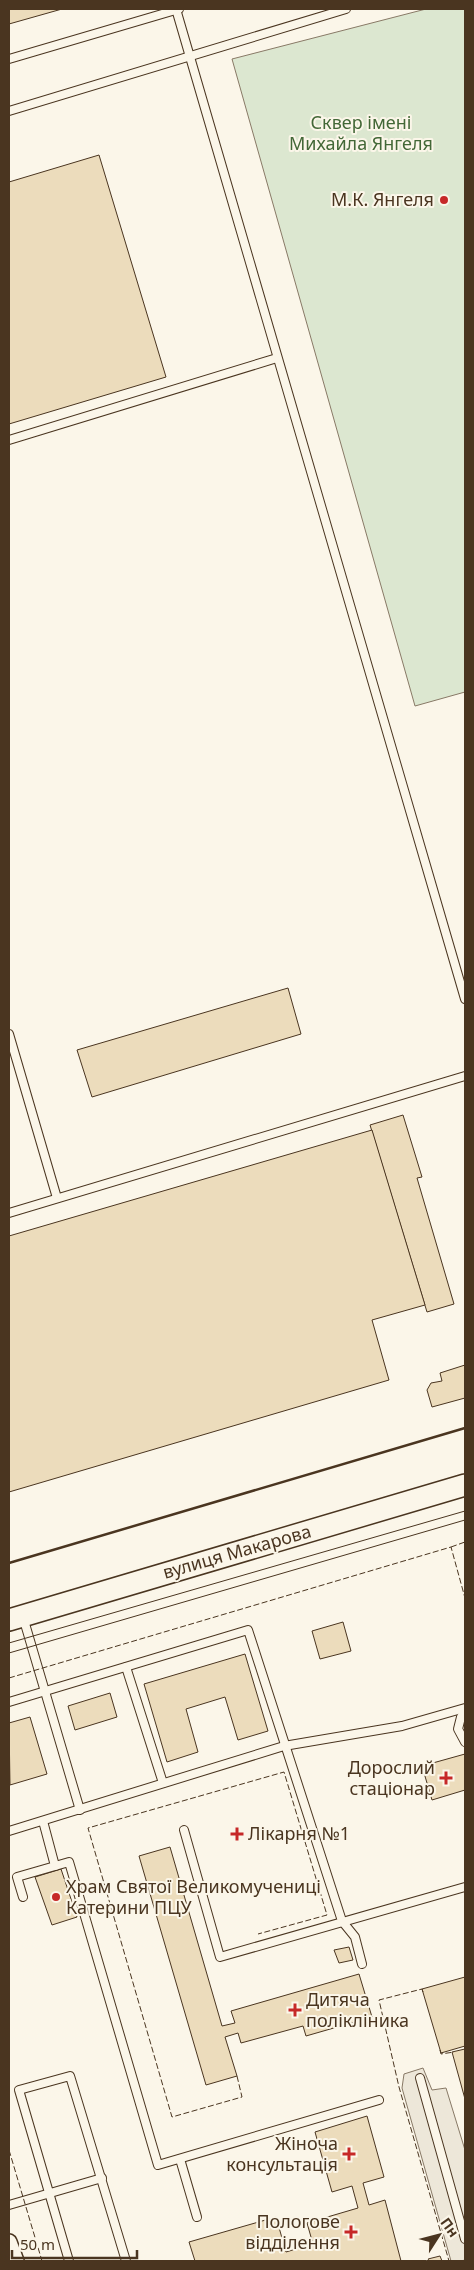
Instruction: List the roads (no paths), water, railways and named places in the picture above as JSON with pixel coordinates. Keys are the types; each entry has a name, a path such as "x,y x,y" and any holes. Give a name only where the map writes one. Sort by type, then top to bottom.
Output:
{"main road":[{"name":"вулиця Макарова","path":"16,1618 465,1485"}],"street":[{"path":"9,2242 16,2261"}],"lane":[{"path":"9,59 177,9 189,56 465,999"},
{"path":"9,111 346,9"},
{"path":"9,440 277,358"},
{"path":"9,1034 57,1198"},
{"path":"9,1213 465,1076"},
{"path":"16,1618 45,1691 80,1810"},
{"path":"9,1702 248,1630 342,1921 355,1937 362,1964"},
{"path":"126,1667 163,1783"},
{"path":"9,1831 284,1746 402,1726 465,1708"},
{"path":"465,1712 461,1717 458,1729 465,1742"},
{"path":"43,1821 55,1866"},
{"path":"184,1830 220,1957 465,1887"},
{"path":"23,1897 17,1876 68,1862 158,2165 379,2100"},
{"path":"69,2261 19,2090 70,2076 126,2261"},
{"path":"420,2078 465,2239"},
{"path":"180,2159 197,2217"},
{"path":"9,2205 102,2178"}],"tram line":[{"path":"9,1643 465,1511"},
{"path":"9,1653 465,1520"}],"place":[{"name":"М.К. Янгеля","path":"444,200"},
{"name":"Дорослий стаціонар","path":"446,1778"},
{"name":"Лікарня №1","path":"237,1834"},
{"name":"Храм Святої Великомучениці Катерини ПЦУ","path":"56,1897"},
{"name":"Дитяча полікліника","path":"295,2010"},
{"name":"Жіноча консультація","path":"349,2154"},
{"name":"Пологове відділення","path":"351,2232"}],"park label":[{"name":"Сквер імені Михайла Янгеля","path":"361,133"}]}
